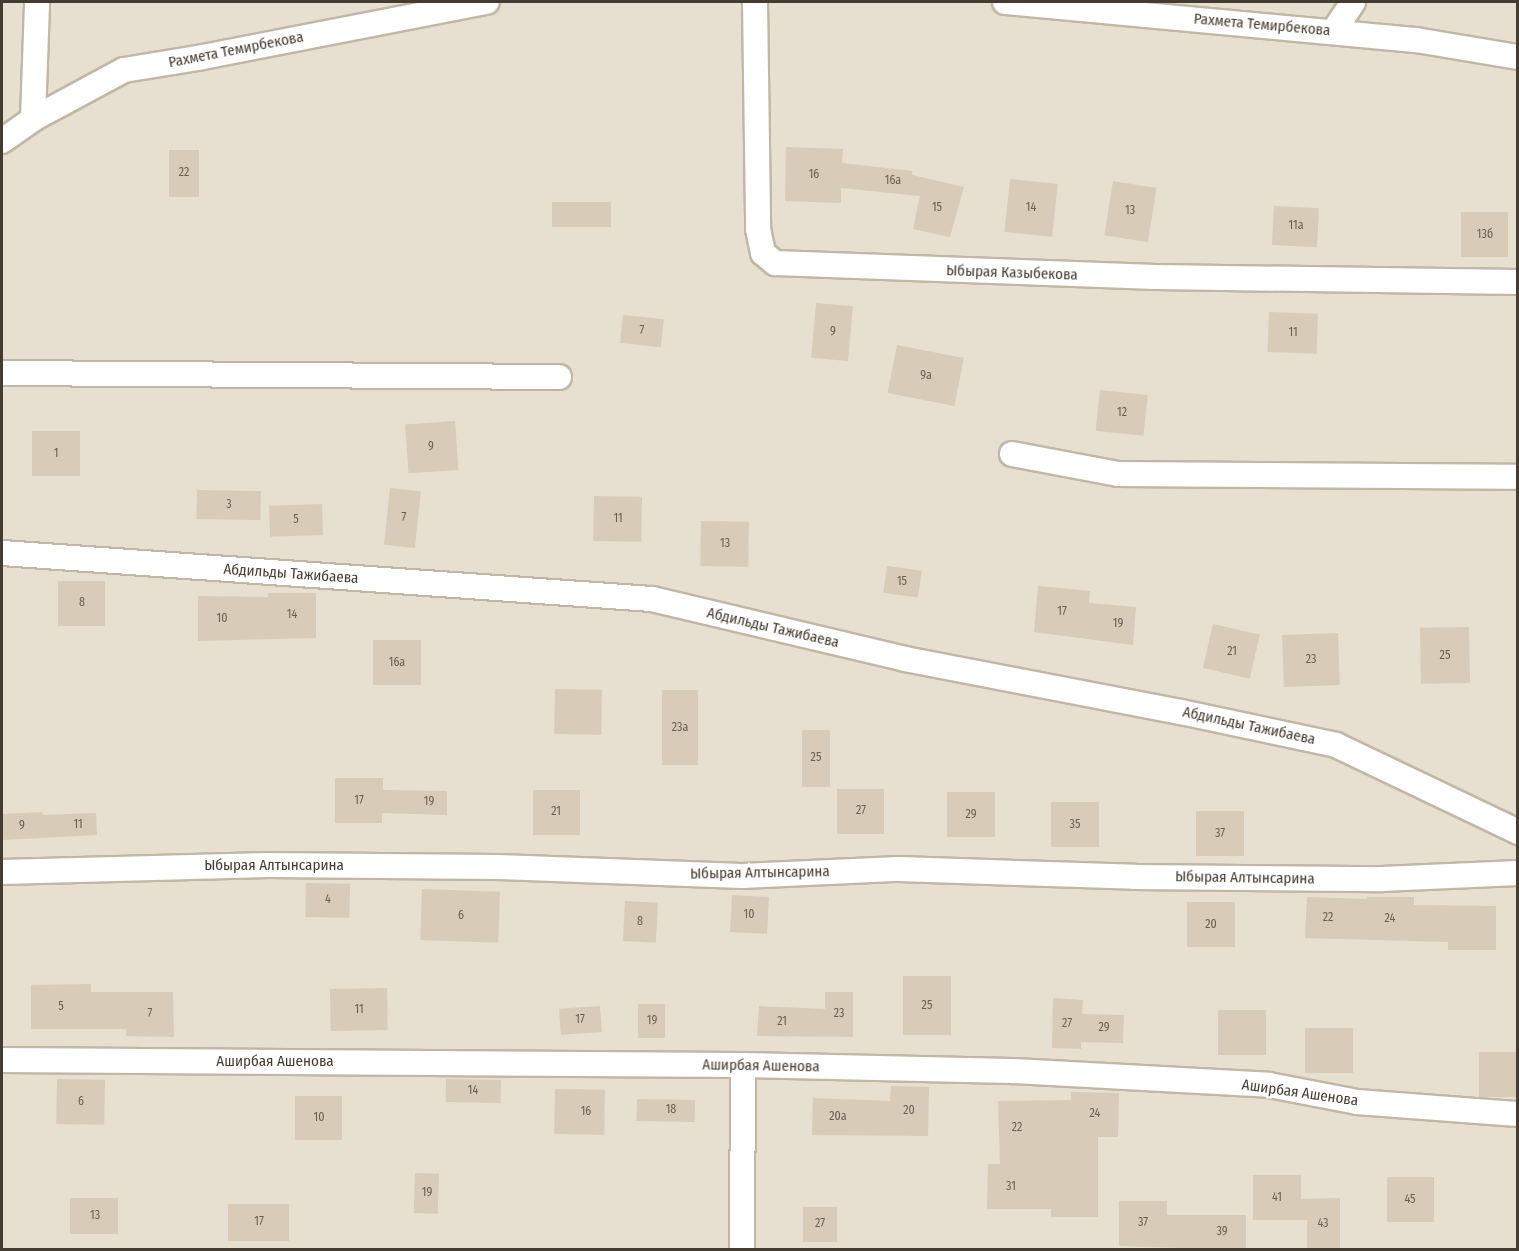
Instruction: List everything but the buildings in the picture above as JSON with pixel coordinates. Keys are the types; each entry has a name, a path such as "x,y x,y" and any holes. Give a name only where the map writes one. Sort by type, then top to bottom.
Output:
{"street":[{"path":"33,119 37,2"},
{"name":"Рахмета Темирбекова","path":"2,141 33,119 124,70 203,57 437,6 487,2"},
{"name":"Ыбырая Казыбекова","path":"755,2 758,229 763,253 775,263 1156,277 1518,282"},
{"name":"Рахмета Темирбекова","path":"1005,2 1416,40 1518,57"},
{"path":"1333,32 1353,2"},
{"path":"2,373 559,377"},
{"path":"1012,454 1118,474 1518,477"},
{"name":"Абдильды Тажибаева","path":"2,553 652,599 905,659 1181,712 1336,745 1518,832"},
{"name":"Ыбырая Алтынсарина","path":"2,872 280,865 497,867 742,876 899,869 1136,877 1382,879 1518,873"},
{"name":"Аширбая Ашенова","path":"2,1060 743,1065 1014,1071 1269,1085 1357,1102 1518,1114"},
{"path":"742,1250 743,1065"}],"shaded area":[{"path":"2,2 1517,2 1517,1249 2,1249"}]}
